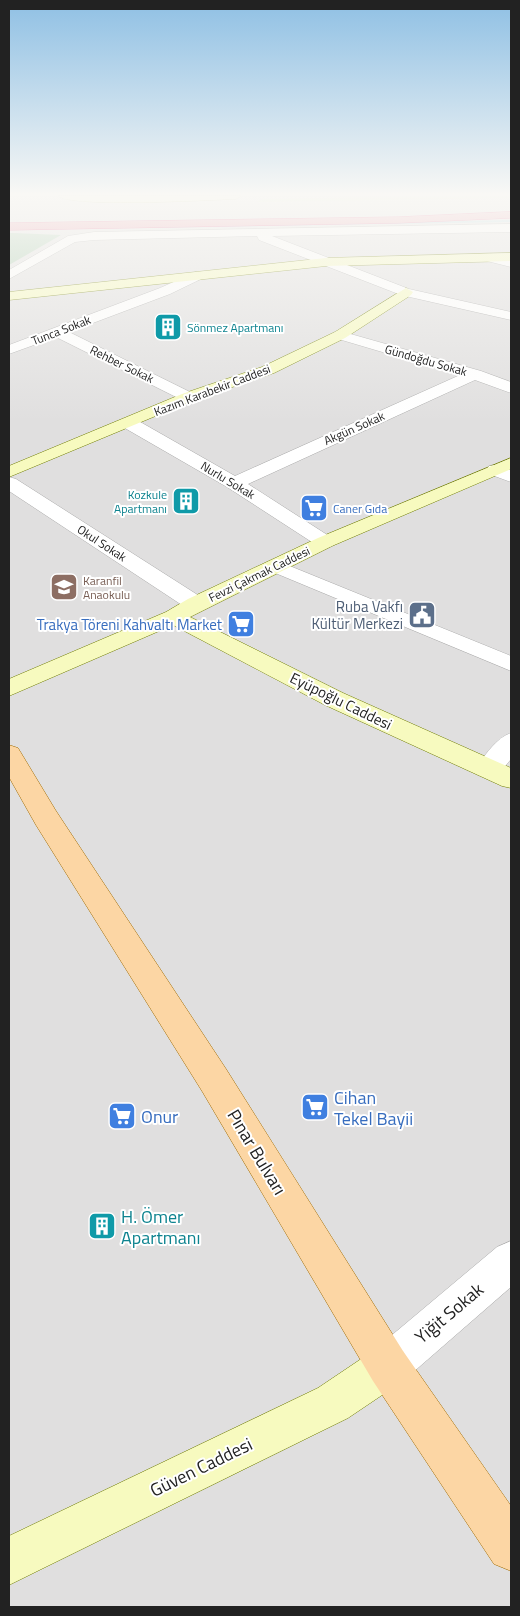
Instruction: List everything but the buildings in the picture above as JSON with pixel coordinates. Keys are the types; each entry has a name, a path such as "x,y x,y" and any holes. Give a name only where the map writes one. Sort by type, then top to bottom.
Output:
{"main road":[{"name":"Pınar Bulvarı","path":"9,754 46,818 214,1080 388,1366 511,1547"}],"street":[{"path":"9,296 239,271"},
{"path":"351,271 406,292 511,316"},
{"name":"Tunca Sokak","path":"9,350 165,291 196,276"},
{"name":"Kazım Karabekir Caddesi","path":"9,472 188,397 268,370 340,335 406,292"},
{"name":"Rehber Sokak","path":"55,332 188,397"},
{"name":"Gündoğdu Sokak","path":"340,335 475,374 511,388"},
{"name":"Akgün Sokak","path":"234,483 475,374"},
{"name":"Nurlu Sokak","path":"128,423 234,483 325,542"},
{"name":"Fevzi Çakmak Caddesi","path":"9,688 174,617 196,604 325,542 506,470"},
{"name":"Okul Sokak","path":"9,482 196,604"},
{"path":"275,566 511,664"},
{"name":"Eyüpoğlu Caddesi","path":"174,617 334,699 500,774"},
{"path":"500,774 511,742"},
{"name":"Yiğit Sokak","path":"388,1366 511,1261"},
{"name":"Güven Caddesi","path":"9,1561 333,1403 388,1366"}],"shaded area":[{"path":"9,271 511,271 511,1607 9,1607"}],"place":[{"name":"Sönmez Apartmanı","path":"168,327"},
{"name":"Kozkule Apartmanı","path":"186,501"},
{"name":"Caner Gıda","path":"314,508"},
{"name":"Karanfil Anaokulu","path":"64,587"},
{"name":"Ruba Vakfı Kültür Merkezi","path":"422,615"},
{"name":"Trakya Töreni Kahvaltı Market","path":"241,624"},
{"name":"Cihan Tekel Bayii","path":"315,1107"},
{"name":"Onur","path":"122,1116"},
{"name":"H. Ömer Apartmanı","path":"102,1226"}]}
